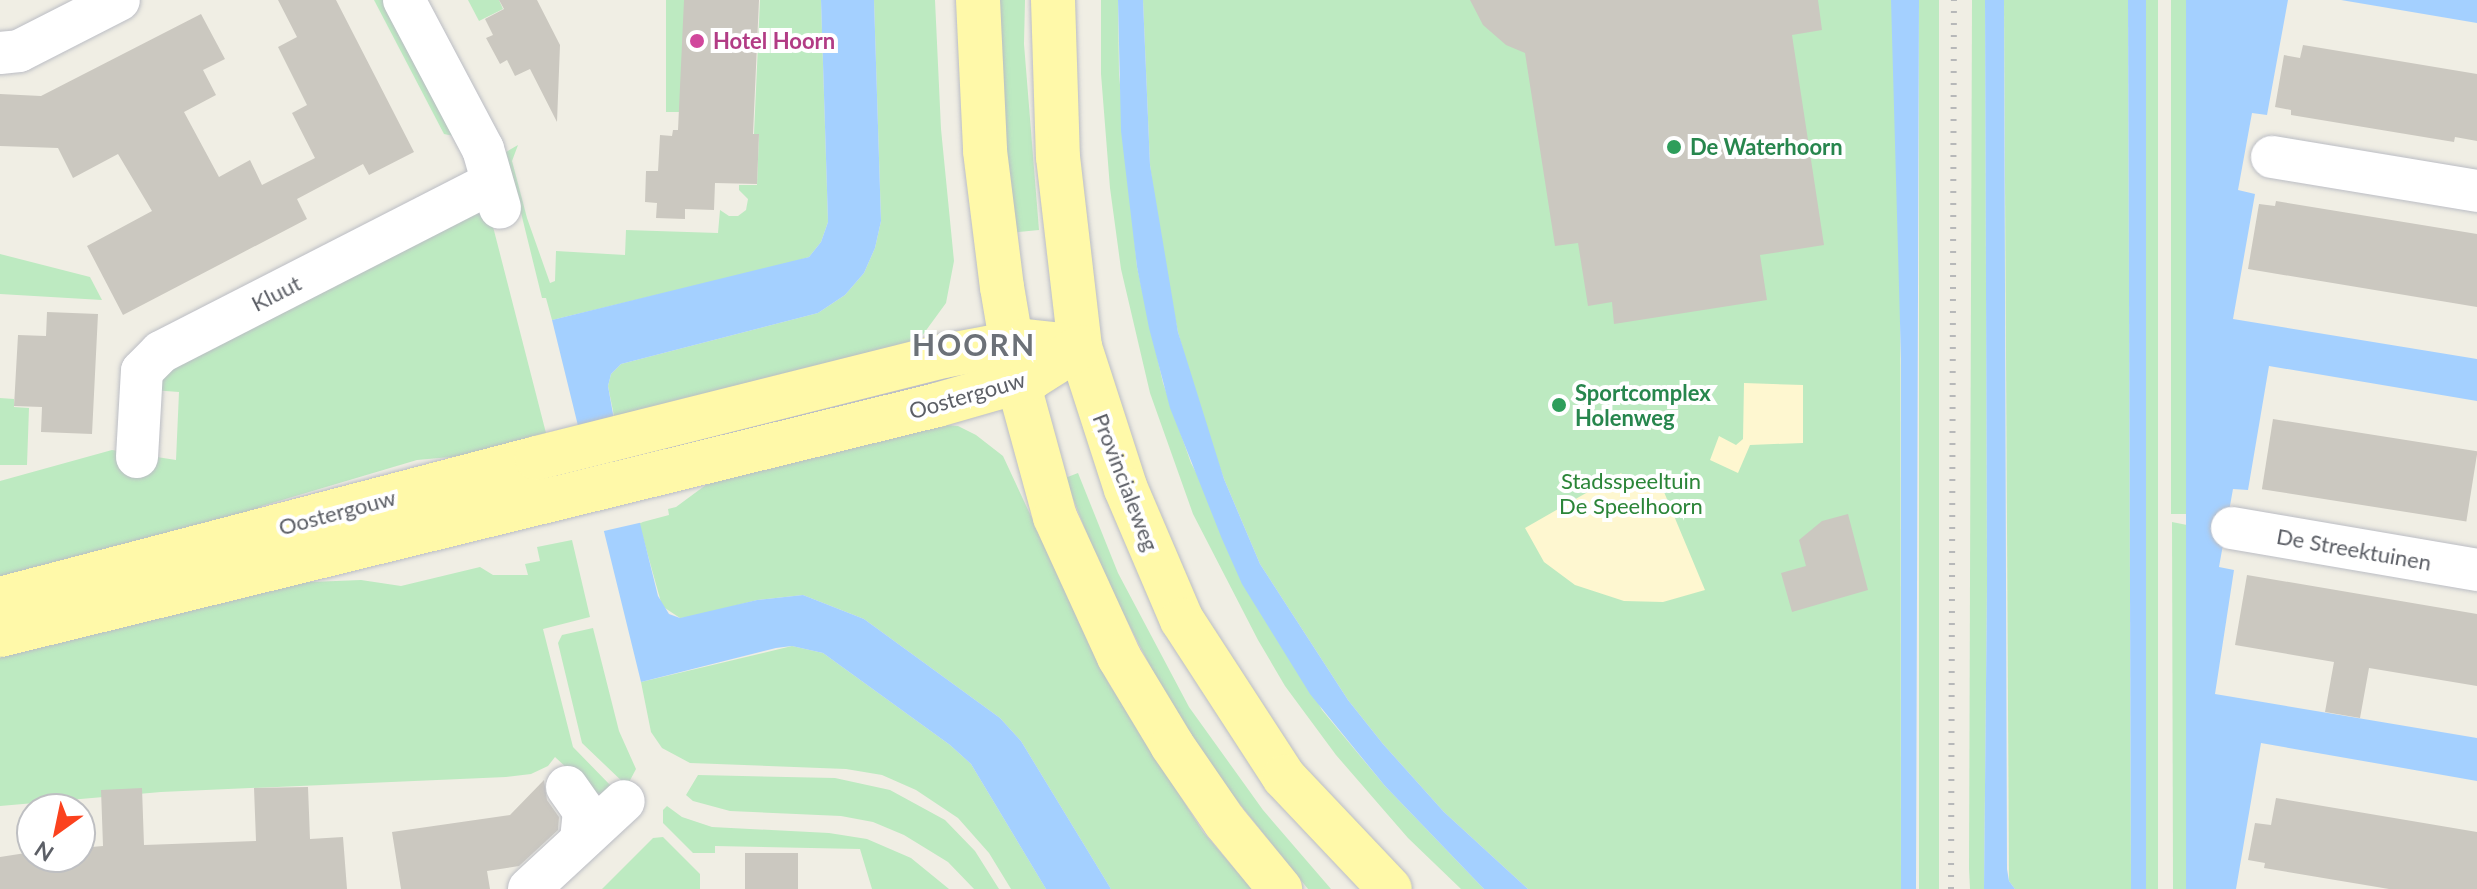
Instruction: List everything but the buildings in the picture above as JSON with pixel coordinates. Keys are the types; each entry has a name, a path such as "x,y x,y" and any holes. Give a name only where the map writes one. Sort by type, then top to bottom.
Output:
{"main road":[{"path":"978,0 985,151 1016,362 1055,517 1119,657 1172,745 1225,822 1280,889"},
{"name":"Provincialeweg","path":"1053,0 1058,157 1080,347 1126,489 1182,620 1284,777 1390,889"},
{"name":"Oostergouw","path":"0,599 537,458 944,356 1016,362 1031,378 1080,347"},
{"name":"Oostergouw","path":"0,635 548,503 643,476 937,405 1016,362"}],"street":[{"path":"0,53 19,51 119,0"},
{"name":"Kluut","path":"137,457 142,371 161,352 496,196 483,149 404,0"},
{"path":"2272,157 2477,191"},
{"name":"De Streektuinen","path":"2232,528 2477,570"},
{"path":"567,787 584,811 581,839"},
{"path":"529,889 624,801"}],"green space":[{"path":"374,0 390,0 454,136 444,134"},
{"path":"468,0 499,0 503,9 479,21"},
{"path":"666,0 684,0 684,112 666,112"},
{"path":"760,0 821,0 828,222 821,242 809,257 786,264 552,320 546,298 542,298 506,152 518,145 512,161 527,218 550,283 555,281 556,251 625,255 626,230 718,233 720,210 729,216 738,216 746,210 748,199 739,190 739,185 757,185 759,134 754,134"},
{"path":"874,0 935,0 941,129 954,261 946,303 919,340 615,421 608,386 611,374 621,364 818,313 845,295 864,273 875,248 881,221"},
{"path":"990,0 1025,0 1024,44 1039,230 1008,233"},
{"path":"1101,0 1118,0 1119,74 1137,267 1163,383 1191,463 1322,710 1385,786 1484,889 1461,889 1408,838 1336,755 1285,686 1193,514 1150,393 1121,269 1110,188 1101,74"},
{"name":"Sportcomplex Holenweg","path":"1143,0 1900,0 1901,889 1528,889 1444,812 1383,744 1348,700 1260,564 1200,412 1178,332 1160,245 1150,165"},
{"path":"1919,0 1939,0 1939,889 1919,889"},
{"path":"1972,0 1985,0 1987,583 1984,889 1970,889 1969,869"},
{"path":"2004,0 2128,0 2131,889 2015,889 2009,881"},
{"path":"2146,0 2158,0 2158,889 2146,889"},
{"path":"2171,0 2186,0 2186,514 2171,514"},
{"path":"463,210 489,211 547,437 495,453 417,460 262,506 196,542 0,590 0,481 112,450 176,460 179,392 152,390 152,379"},
{"path":"0,254 90,277 102,300 0,294"},
{"path":"0,398 14,399 14,407 29,408 27,465 0,465"},
{"path":"934,424 958,426 976,435 1003,456 1108,682 1203,832 1252,889 1111,889 1021,741 1000,718 864,619 803,595 757,600 680,618 662,606 639,523 669,515 668,509 676,507 718,476"},
{"path":"1078,473 1118,573 1189,707 1263,810 1331,889 1308,889 1215,773 1162,689 1102,572 1065,478"},
{"path":"2172,522 2187,525 2186,889 2173,889"},
{"path":"572,540 590,617 543,629 573,747 612,787 603,794 594,793 555,757 548,766 531,774 506,777 96,798 96,793 16,793 16,805 0,806 0,653 286,583 361,580 401,586 480,567 493,575 528,575 525,564 540,561 537,547"},
{"path":"593,628 619,731 636,769 627,786 582,743 558,643 562,635"},
{"path":"792,646 823,653 950,745 971,764 1046,889 1011,889 989,853 958,818 916,790 882,775 846,769 690,763 662,748 651,732 641,682"},
{"path":"698,775 835,778 890,790 945,820 975,851 999,889 974,889 948,862 904,835 873,822 841,816 730,811 693,801 686,795"},
{"path":"667,806 682,817 712,827 829,833 867,839 911,858 949,889 872,889 860,849 715,846 715,853 693,853 663,823 663,810"},
{"path":"663,837 700,874 700,889 602,889 653,838"}],"sand":[{"path":"1744,383 1803,385 1803,443 1750,445 1738,473 1710,460 1719,436 1736,445 1743,439"},
{"path":"1621,473 1631,484 1644,491 1664,492 1705,590 1663,602 1624,601 1575,585 1544,562 1525,528"}],"water":[{"path":"821,0 874,0 881,221 875,248 864,273 845,295 818,313 621,364 611,374 608,386 613,414 658,596 669,614 680,618 757,600 803,595 864,619 1000,718 1021,741 1111,889 1046,889 971,764 950,745 823,653 792,646 776,648 641,682 552,320 809,257 821,242 828,222"},
{"path":"1118,0 1143,0 1150,165 1178,332 1224,479 1260,564 1348,700 1383,744 1444,812 1528,889 1484,889 1385,786 1310,694 1242,584 1170,408 1149,328 1137,267 1121,131"},
{"path":"1891,0 1919,0 1916,889 1901,889 1901,359"},
{"path":"1985,0 2004,0 2007,869 2009,881 2015,889 1984,889 1987,583"},
{"path":"2128,0 2146,0 2146,889 2131,889"},
{"path":"2186,0 2288,0 2267,115 2252,113 2238,190 2255,194 2233,319 2477,359 2477,401 2269,366 2248,490 2233,489 2219,567 2234,570 2215,694 2477,738 2477,781 2261,743 2236,889 2186,889"},
{"path":"2341,0 2477,0 2477,23"}],"pier":[{"path":"618,417 642,522 598,532 574,427"}],"railway":[{"path":"1951,889 1954,0"}],"place":[{"name":"Hotel Hoorn","path":"697,41"},
{"name":"De Waterhoorn","path":"1674,147"},
{"name":"Sportcomplex Holenweg","path":"1559,405"}],"district":[{"name":"HOORN","path":"974,344"}],"park label":[{"name":"Stadsspeeltuin De Speelhoorn","path":"1631,492"}]}
